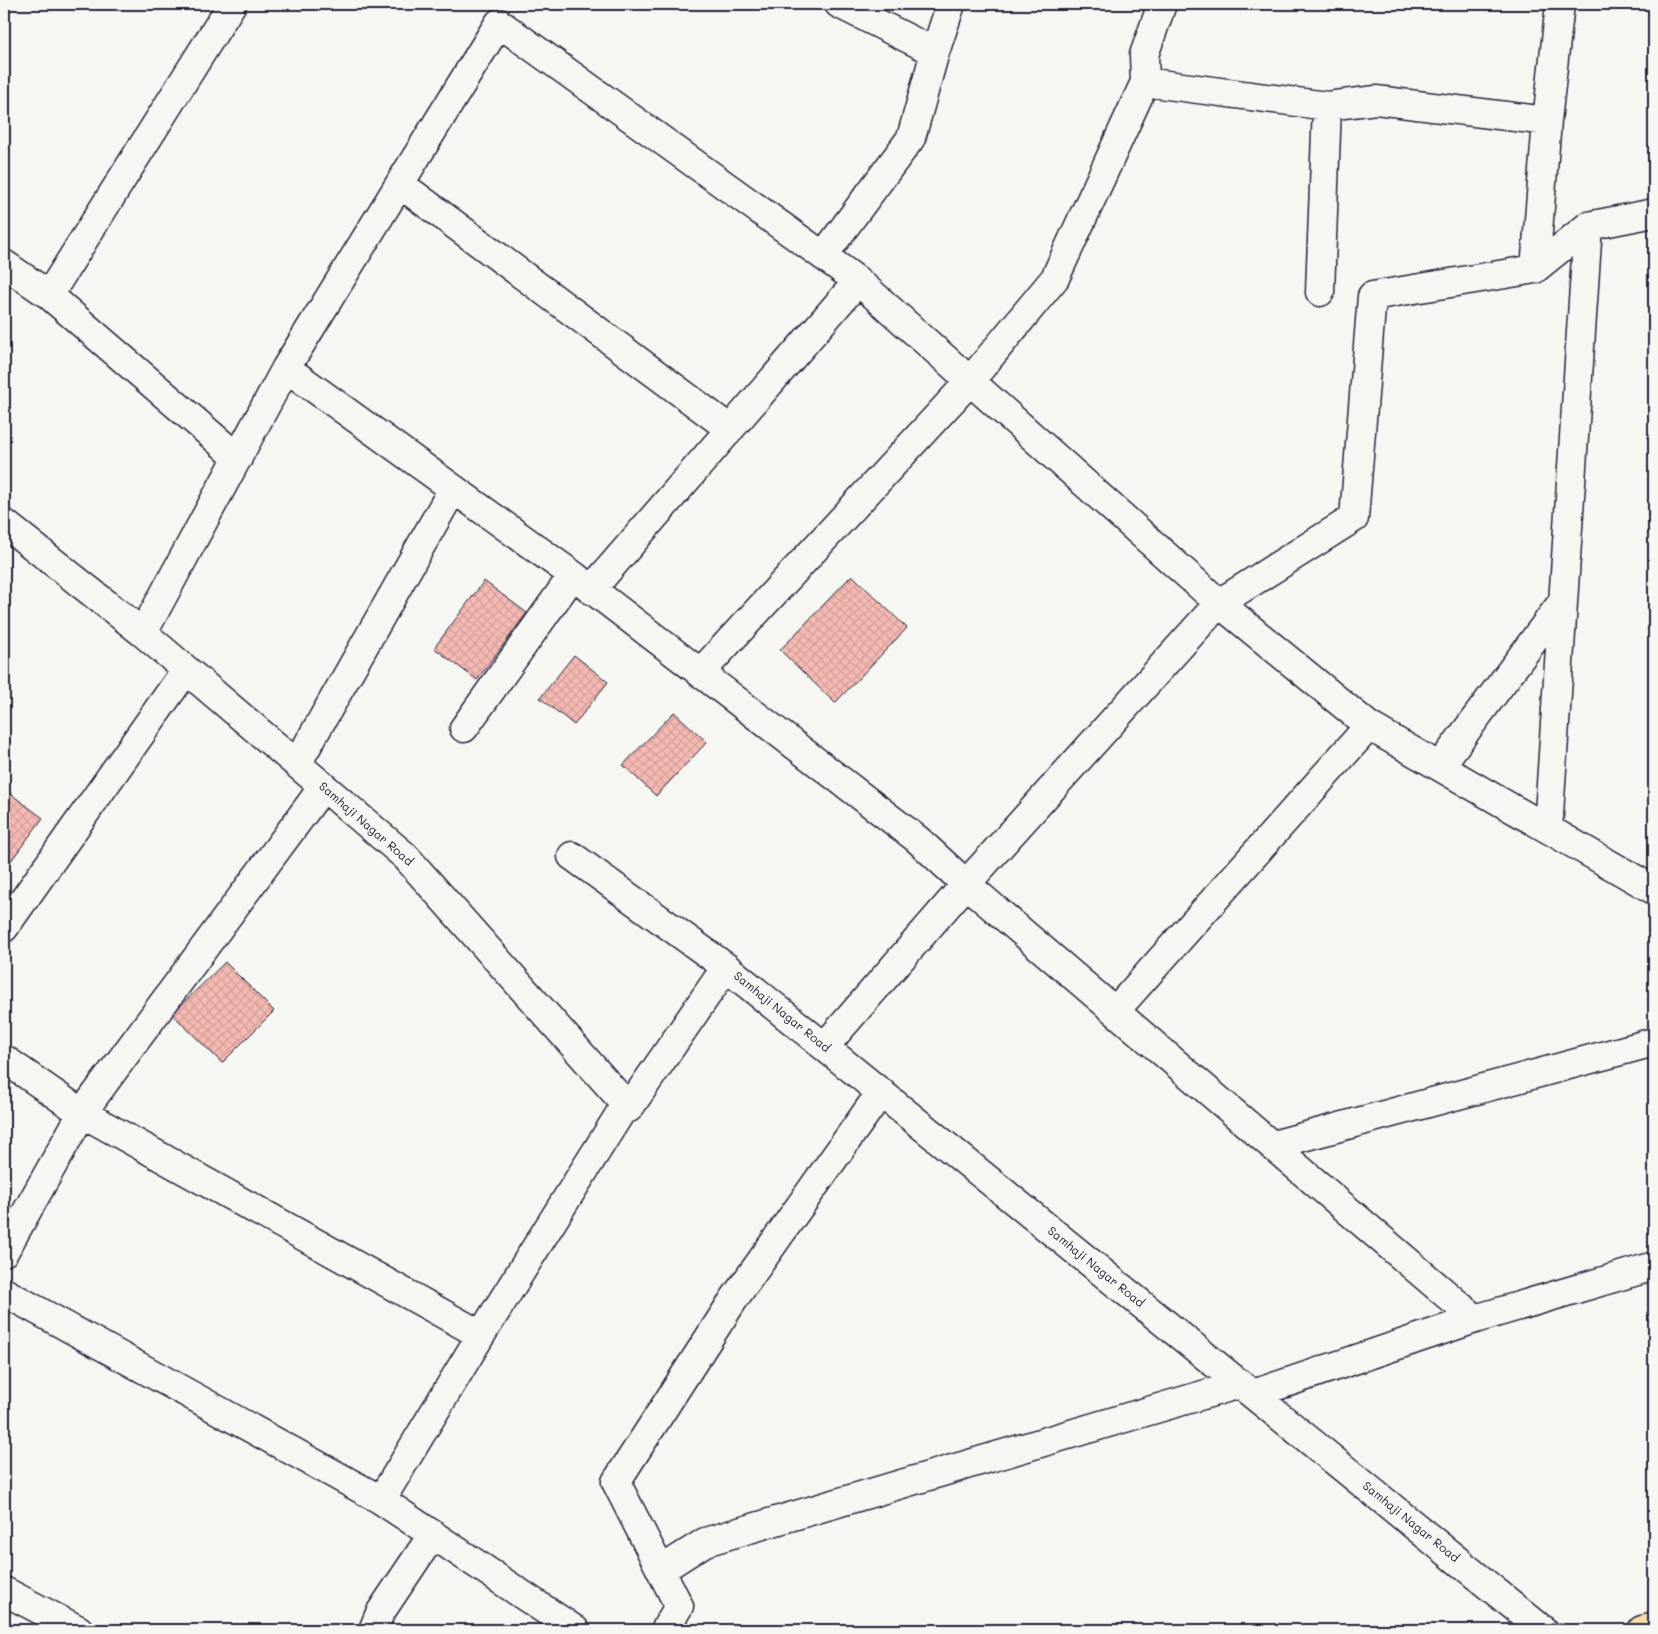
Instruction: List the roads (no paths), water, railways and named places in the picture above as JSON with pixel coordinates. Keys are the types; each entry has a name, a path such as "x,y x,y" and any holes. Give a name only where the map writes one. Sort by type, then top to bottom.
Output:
{"main road":[{"path":"1642,1630 1654,1627"}],"street":[{"path":"49,295 232,4"},
{"path":"839,4 935,52"},
{"path":"823,256 912,138 935,52 951,4"},
{"path":"700,673 970,381 1055,278 1144,82 1144,55 1162,4"},
{"path":"1534,269 1547,121 1560,4"},
{"path":"142,633 286,368 504,13 858,281 1219,602 1369,726 1654,890"},
{"path":"1144,82 1327,106 1376,100 1547,121"},
{"path":"1320,292 1327,106"},
{"path":"400,184 730,429"},
{"path":"825,1046 966,884 1219,602 1354,518 1372,296 1534,269 1588,226 1654,213"},
{"path":"1548,829 1588,226"},
{"path":"4,264 49,295 238,458"},
{"path":"464,728 582,582 730,429 858,281"},
{"path":"286,368 582,582 917,839 966,884 1475,1319"},
{"path":"297,764 453,489"},
{"name":"Samhaji Nagar Road","path":"4,523 142,633 405,856 630,1108 726,968 882,1092 1544,1630"},
{"path":"1440,766 1563,601"},
{"path":"4,928 186,670"},
{"path":"1115,1011 1369,726"},
{"path":"4,1252 82,1113 324,787"},
{"path":"572,856 726,968"},
{"path":"1273,1145 1654,1042"},
{"path":"4,1059 82,1113 481,1336"},
{"path":"665,1630 679,1606 616,1482 734,1299 882,1092"},
{"path":"381,1500 626,1104"},
{"path":"661,1570 705,1542 1247,1389 1654,1266"},
{"path":"4,1292 381,1500 575,1630"},
{"path":"372,1630 380,1613 433,1534"},
{"path":"4,1591 79,1630"}]}
